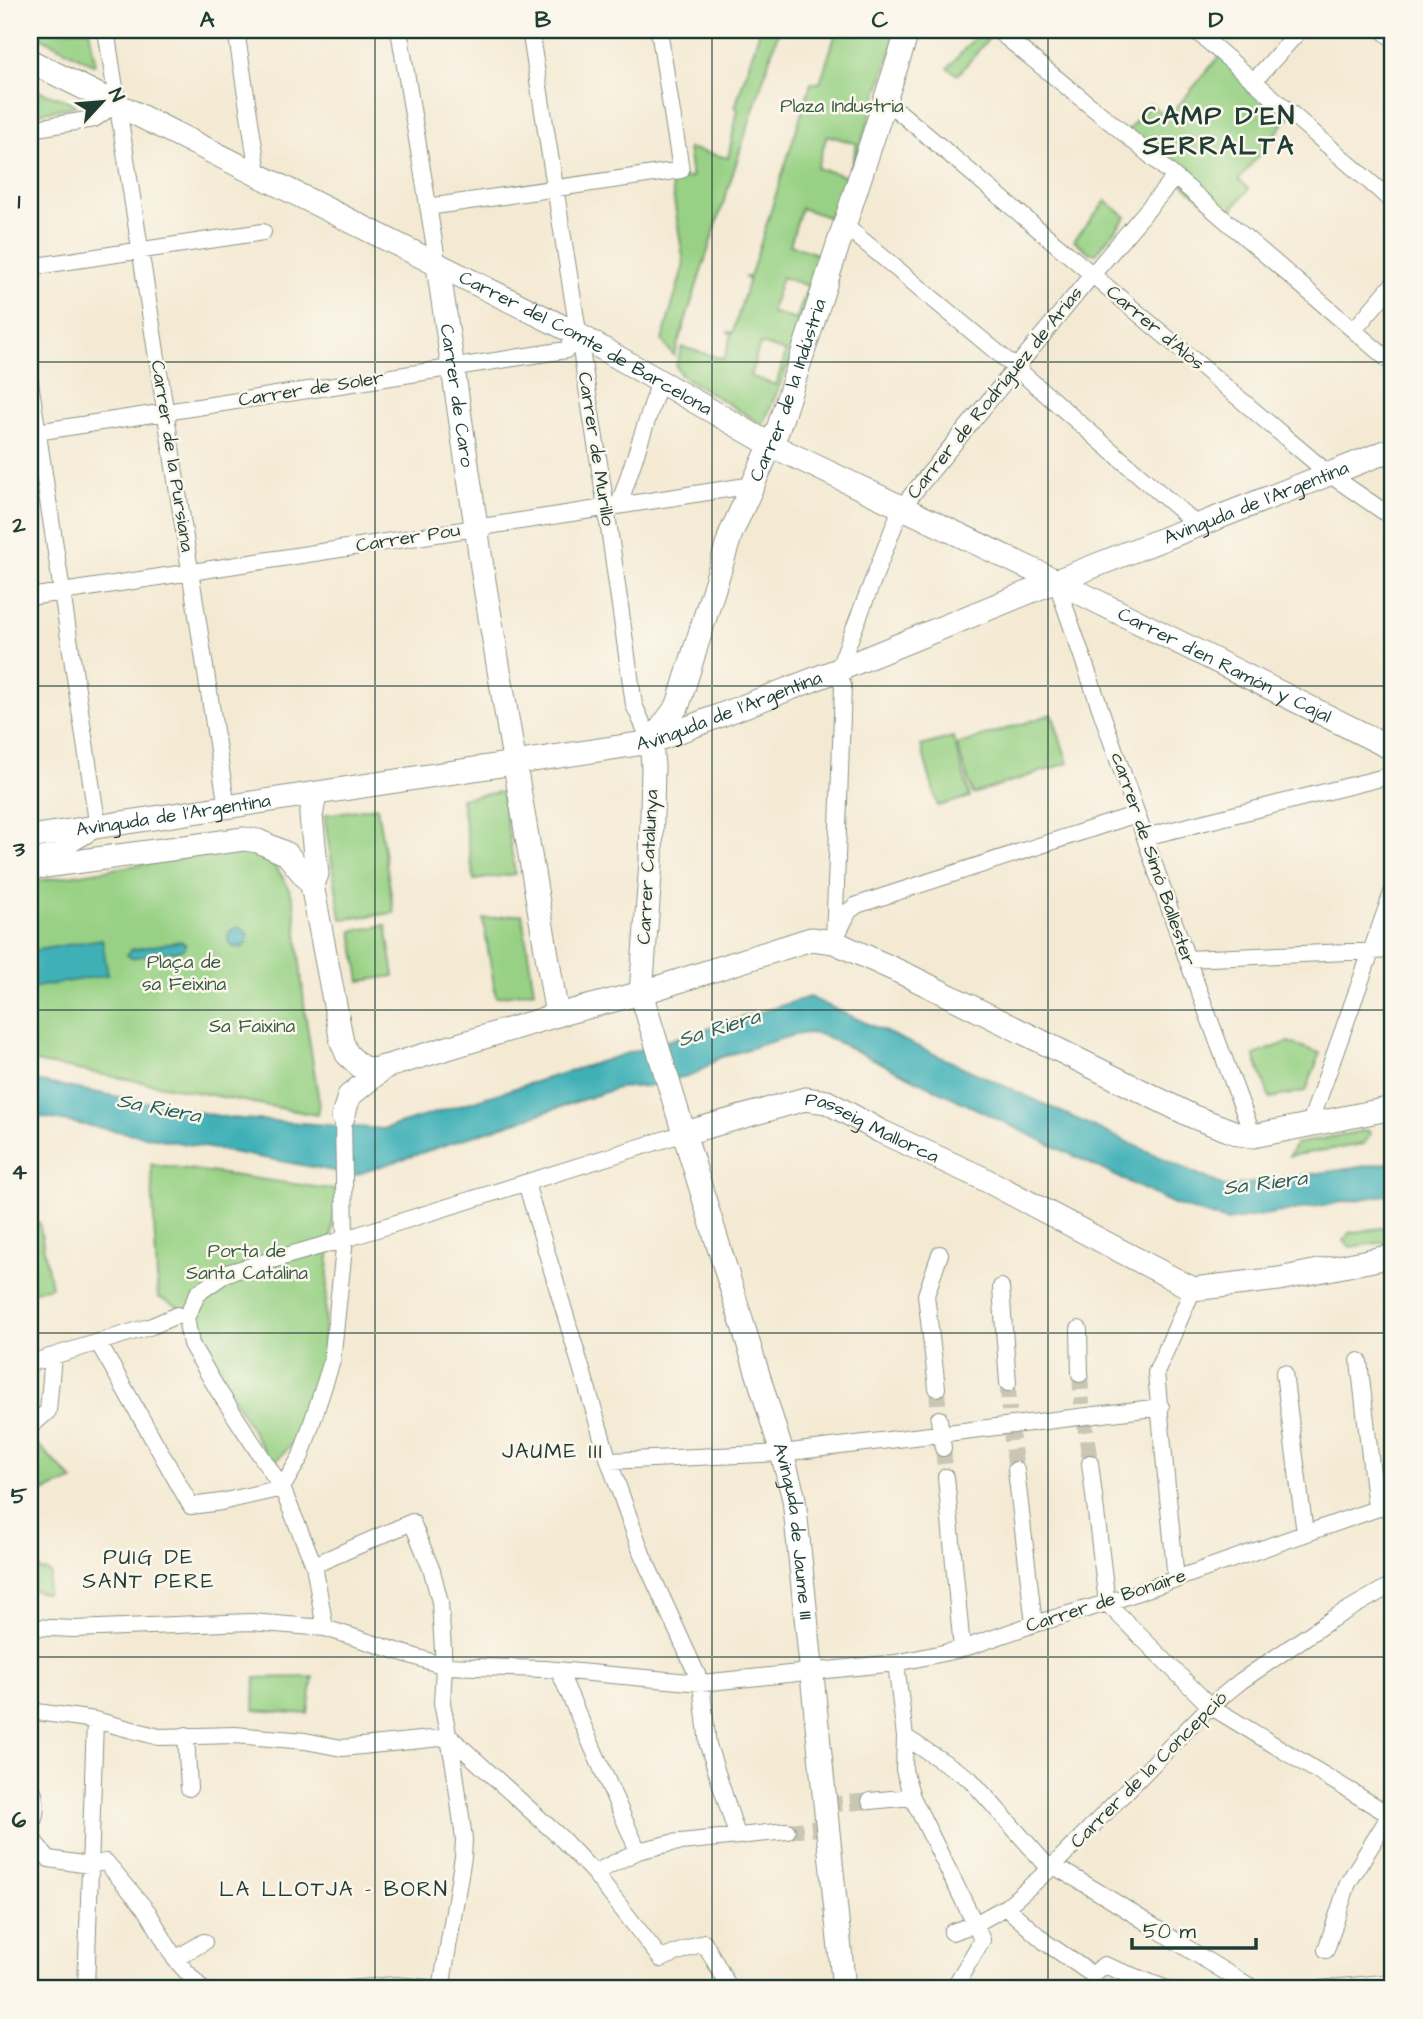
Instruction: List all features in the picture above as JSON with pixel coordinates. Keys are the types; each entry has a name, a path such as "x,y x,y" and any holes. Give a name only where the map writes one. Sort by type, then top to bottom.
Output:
{"street":[{"name":"Carrer de la Pursiana","path":"106,30 227,808"},
{"path":"236,30 258,173"},
{"name":"Carrer de Caro","path":"399,30 438,266 476,527 557,1015"},
{"name":"Carrer de Murillo","path":"530,30 577,334 612,506 634,705 651,742"},
{"path":"428,206 681,170 659,30"},
{"name":"Carrer de la Indústria","path":"651,742 678,705 731,533 771,445 908,30"},
{"path":"997,30 1125,134 1393,364"},
{"path":"1195,30 1393,202"},
{"path":"1254,81 1300,30"},
{"path":"1382,30 1393,39"},
{"name":"Carrer del Comte de Barcelona","path":"30,61 577,334 771,445 1056,581"},
{"name":"Carrer d'Alòs","path":"886,100 1329,474 1393,518"},
{"path":"30,129 94,119 117,103"},
{"name":"Carrer de Rodríguez de Arias","path":"838,670 901,508 1175,177"},
{"path":"845,225 1016,368 1198,526"},
{"path":"30,267 263,232"},
{"path":"1354,330 1393,284"},
{"name":"Carrer de Soler","path":"34,432 566,350 577,334"},
{"path":"612,506 660,381"},
{"path":"30,382 34,432 63,592 98,828 58,852 30,859"},
{"name":"Avinguda de l'Argentina","path":"30,837 651,742 1393,449"},
{"name":"Carrer Pou","path":"30,597 753,485"},
{"name":"Carrer d'en Ramón y Cajal","path":"1056,581 1393,749"},
{"name":"carrer de Simó Ballester","path":"1056,581 1187,959 1253,1136"},
{"path":"834,942 843,686 838,670"},
{"name":"Carrer Catalunya","path":"642,993 651,862 651,742"},
{"path":"1145,837 1393,775"},
{"path":"315,795 311,816 317,874 312,885 342,1042 346,1054 361,1068 373,1070 385,1067 557,1015 642,993 811,939 834,942 911,977 1194,1117 1239,1134 1253,1136 1393,1108"},
{"path":"834,942 845,918 857,905 1137,814"},
{"name":"Avinguda de l'Argentina","path":"30,868 244,839 258,841 287,854 312,885"},
{"path":"1310,1123 1393,890"},
{"path":"1187,959 1393,950"},
{"name":"Avinguda de Jaume III","path":"642,993 794,1499 844,1989"},
{"path":"98,1342 191,1507 282,1488 301,1456 332,1361 345,1239 343,1117 349,1096 385,1067"},
{"name":"Passeig Mallorca","path":"186,1318 198,1293 227,1273 805,1099 827,1102 982,1178 1193,1289"},
{"path":"526,1183 609,1461 642,1554 701,1683 708,1745 737,1835"},
{"path":"937,1388 926,1295 940,1254"},
{"path":"1176,1580 1157,1373 1193,1289 1279,1279 1393,1256"},
{"path":"1001,1287 1008,1383"},
{"path":"30,1363 152,1326 177,1315 186,1318 191,1344 282,1488 314,1565 325,1628"},
{"path":"1079,1329 1080,1374"},
{"path":"30,1427 48,1411 53,1356"},
{"path":"1359,1361 1376,1508"},
{"path":"1284,1373 1305,1533"},
{"path":"609,1461 782,1453 941,1434 1010,1418 1083,1410 1161,1407"},
{"path":"1090,1463 1107,1604 1210,1706 1391,1816 1348,1883 1326,1950"},
{"path":"1016,1470 1034,1624"},
{"path":"946,1477 962,1649"},
{"name":"Carrer de Bonaire","path":"30,1627 74,1629 251,1622 325,1628 444,1665 701,1683 896,1663 962,1649 1034,1624 1107,1604 1393,1503"},
{"path":"314,1565 412,1522 432,1572 440,1602 444,1665 442,1703 450,1738 464,1839 441,1989 395,1986 348,1989"},
{"name":"Carrer de la Concepció","path":"952,1932 1006,1908 1052,1868 1210,1706 1241,1681 1321,1627 1393,1584"},
{"path":"896,1663 905,1737 904,1770 912,1797 982,1940 953,1989"},
{"path":"559,1671 638,1851"},
{"path":"30,1711 95,1720 159,1737 235,1735 305,1741 342,1748 450,1738 562,1839 594,1873 661,1959 704,1942 730,1989"},
{"path":"86,1989 95,1720"},
{"path":"186,1735 189,1788"},
{"path":"905,1737 970,1779 1052,1868 1100,1891 1224,1972 1255,1989"},
{"path":"30,1785 35,1793 33,1823 30,1826"},
{"path":"870,1801 912,1797"},
{"path":"594,1873 638,1851 671,1843 787,1831"},
{"path":"30,1837 49,1858 89,1865 106,1861 148,1912 175,1959 202,1989"},
{"path":"1006,1908 1045,1942 1093,1975 1104,1965 1167,1989"},
{"path":"175,1959 204,1942"},
{"path":"1320,1989 1387,1982"}],"green space":[{"path":"89,30 94,65 30,32"},
{"path":"760,30 779,30 674,356 662,341 684,264 671,181 692,177 688,148 728,158 738,109 735,107"},
{"name":"Plaza Industria","path":"837,30 898,30 792,357 763,425 681,375 676,366 682,347 724,359 732,334 727,332 733,332 749,279 744,277 750,277 811,83 820,83","holes":["827,135 857,144 849,177 817,168","801,208 831,218 820,255 790,245","782,277 808,286 796,320 771,312","760,344 786,352 776,385 750,376"]},
{"path":"981,30 990,37 958,75 948,68"},
{"path":"1222,53 1292,113 1239,180 1249,189 1224,219 1125,134 1150,104 1168,118"},
{"path":"30,88 72,102 76,106 30,115"},
{"path":"1106,201 1126,217 1096,253 1090,253 1074,240"},
{"path":"1052,714 1068,763 973,794 957,745"},
{"path":"953,737 970,797 938,806 921,746"},
{"path":"502,792 515,874 474,880 461,798"},
{"path":"377,807 394,913 341,919 324,815"},
{"name":"Plaça de sa Feixina","path":"233,850 256,855 272,865 284,880 294,902 305,1013 319,1102 317,1115 30,1061 30,882"},
{"path":"522,914 534,991 496,997 483,919"},
{"path":"386,925 394,976 360,981 352,931"},
{"path":"1288,1042 1320,1053 1306,1091 1270,1098 1254,1055"},
{"path":"1367,1130 1371,1133 1364,1144 1289,1156 1296,1144"},
{"name":"Porta de Santa Catalina","path":"151,1164 337,1190 329,1256 322,1364 296,1440 272,1465 181,1308 158,1297"},
{"path":"39,1222 51,1287 30,1292 30,1225"},
{"path":"1393,1226 1393,1241 1350,1247 1344,1241 1349,1233"},
{"path":"30,1437 73,1480 30,1497"},
{"path":"33,1562 41,1571 45,1570 51,1574 46,1594 30,1589 30,1563"},
{"path":"313,1677 308,1714 254,1710 255,1678"}],"water":[{"path":"234,928 242,928 248,938 242,948 234,948 228,942 228,934"},
{"path":"102,939 108,975 30,988 30,951"},
{"path":"181,941 186,945 182,950 131,958 127,955 130,950"},
{"name":"Sa Riera","path":"809,997 1226,1187 1393,1162 1393,1194 1227,1221 1174,1204 823,1035 807,1033 719,1058 695,1074 647,1086 618,1088 355,1175 30,1115 30,1080 230,1118 383,1129"}],"tunnel":[{"path":"1080,1374 1082,1404"},
{"path":"1008,1383 1009,1411"},
{"path":"937,1388 939,1419"},
{"path":"1084,1416 1090,1463"},
{"path":"1010,1425 1016,1470"},
{"path":"943,1448 946,1477"},
{"path":"826,1805 870,1801"},
{"path":"787,1831 828,1827"}],"district":[{"name":"CAMP D'EN SERRALTA","path":"1219,131"},
{"name":"JAUME III","path":"553,1451"},
{"name":"PUIG DE SANT PERE","path":"149,1569"},
{"name":"LA LLOTJA - BORN","path":"334,1889"}],"park label":[{"name":"Sa Faixina","path":"252,1026"}]}
